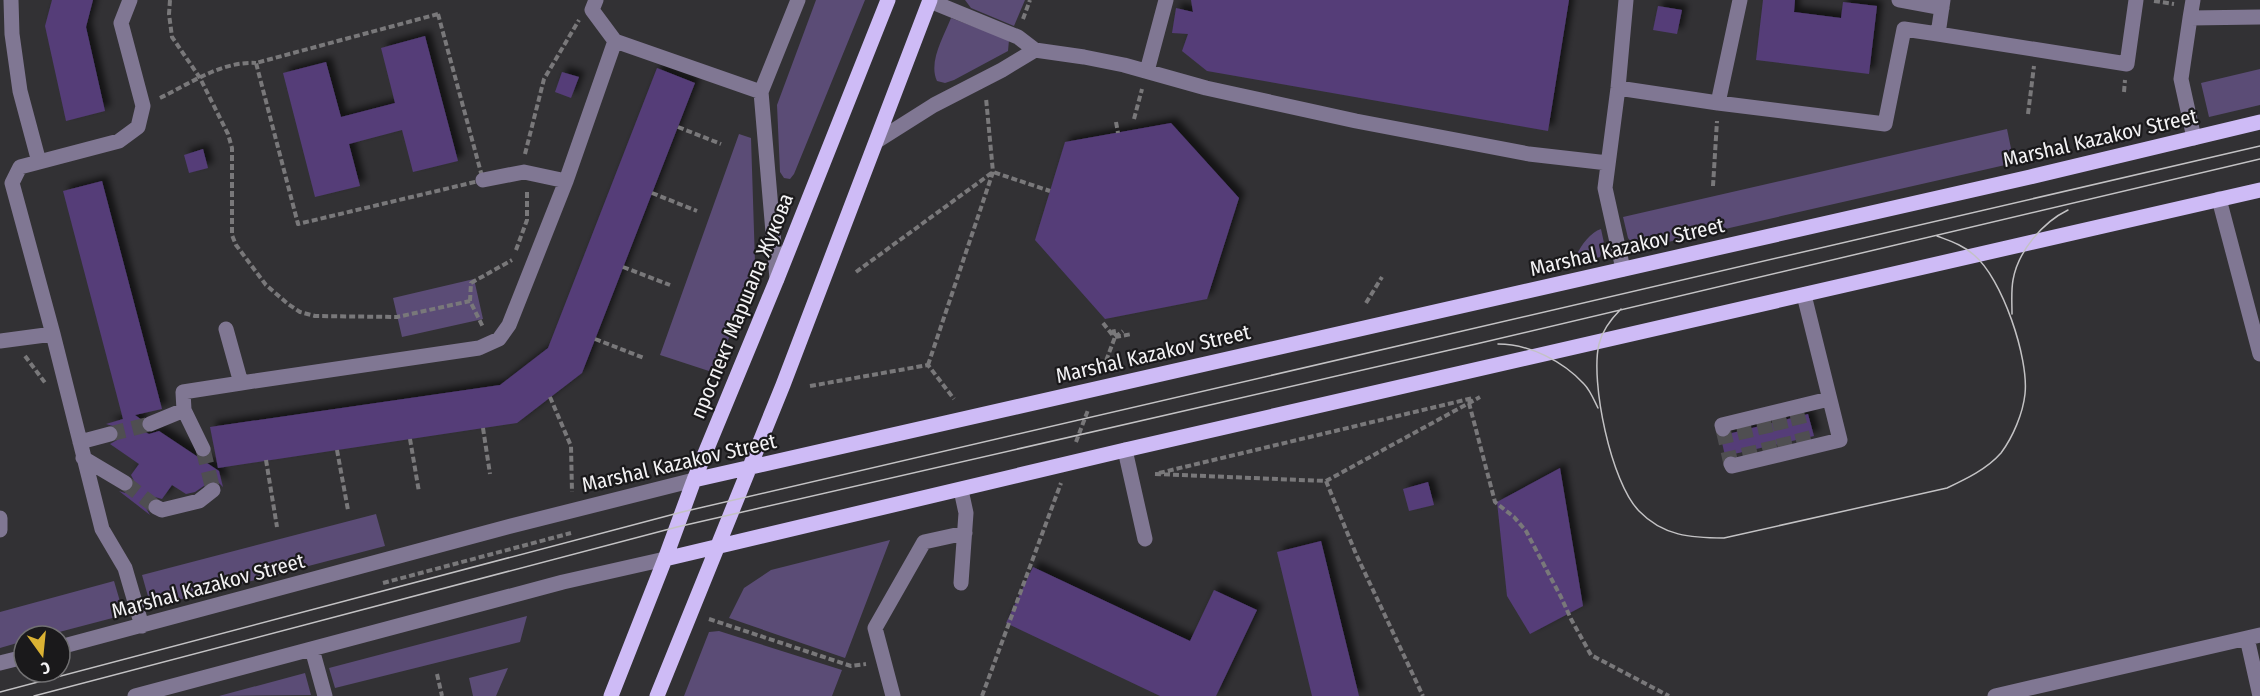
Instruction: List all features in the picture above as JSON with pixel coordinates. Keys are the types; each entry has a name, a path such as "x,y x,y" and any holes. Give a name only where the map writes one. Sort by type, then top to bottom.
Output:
{"main road":[{"name":"проспект Маршала Жукова","path":"611,696 694,480 888,0"},
{"path":"657,696 792,363 930,1"},
{"name":"Marshal Kazakov Street","path":"694,480 2260,122"},
{"path":"665,559 1125,450 2260,190"}],"street":[{"path":"11,0 12,34 20,91 39,162"},
{"path":"130,0 121,24 143,106 138,128 119,141 20,167 12,183 102,529 125,567 142,626"},
{"path":"777,279 761,92 798,0"},
{"path":"1147,71 1166,0"},
{"path":"1623,269 1605,189 1626,0"},
{"path":"1718,103 1740,0"},
{"path":"1899,0 1943,4 1938,34"},
{"path":"1618,88 1885,124 1904,29 2127,64 2136,0"},
{"path":"930,1 1018,37 1035,50 1084,57 1147,71 1206,88 1356,121 1529,154 1608,163"},
{"path":"591,3 615,41 761,92"},
{"path":"2194,138 2181,79 2192,8 2260,17"},
{"path":"203,449 184,410 183,392 479,348 499,339 509,325 566,181 615,41"},
{"path":"877,141 934,105 1035,50"},
{"path":"483,180 524,172 566,181"},
{"path":"2219,199 2260,354"},
{"path":"1731,464 1732,466 1840,440 1804,295"},
{"path":"226,329 241,383"},
{"path":"6,340 53,334"},
{"path":"1723,429 1722,425 1743,422 1829,399"},
{"path":"150,424 184,410"},
{"path":"80,442 110,434"},
{"path":"1125,450 1145,539"},
{"path":"83,458 125,483"},
{"name":"Marshal Kazakov Street","path":"72,644 694,480"},
{"path":"156,507 162,510 199,501 213,490"},
{"path":"961,490 966,513 961,583"},
{"path":"0,519 0,530"},
{"path":"893,696 875,628 924,542 965,532"},
{"path":"136,696 563,582 665,559"},
{"path":"1995,696 2254,636 2260,696"},
{"path":"312,649 325,696"}],"path":[{"path":"170,0 172,37 200,78 228,134 232,148 232,236 236,245 266,285 300,312 315,316 397,317 470,301 491,342"},
{"path":"1020,27 1030,0"},
{"path":"2145,0 2192,8"},
{"path":"143,106 221,68 240,62 256,63 438,14 483,180 298,224 256,63"},
{"path":"2028,114 2037,50"},
{"path":"1134,119 1147,71"},
{"path":"928,365 993,172 986,97"},
{"path":"1713,186 1718,103"},
{"path":"1116,122 1118,133"},
{"path":"678,127 722,144"},
{"path":"993,172 1050,191"},
{"path":"856,272 993,172"},
{"path":"652,193 698,211"},
{"path":"623,267 670,285"},
{"path":"1366,303 1382,277"},
{"path":"1103,324 1115,337"},
{"path":"1113,327 1115,337"},
{"path":"1102,371 1115,337 1123,331"},
{"path":"1115,337 1132,334"},
{"path":"595,339 644,358"},
{"path":"6,340 56,397 72,410"},
{"path":"810,386 928,365"},
{"path":"928,365 954,399"},
{"path":"550,397 571,446 572,496"},
{"path":"1480,397 1469,403 1326,481 1155,474 1480,397"},
{"path":"1469,403 1495,502 1514,517 1526,531 1592,656 1669,696"},
{"path":"1073,450 1090,405"},
{"path":"483,428 490,474"},
{"path":"411,439 419,492"},
{"path":"338,450 348,510"},
{"path":"266,460 277,527"},
{"path":"982,696 1065,472"},
{"path":"1326,481 1356,554 1423,696"},
{"path":"383,584 572,533"},
{"path":"709,619 851,666"},
{"path":"437,675 442,696"}],"shaded area":[{"path":"816,0 865,0 790,179 784,178 780,172 777,105"},
{"path":"965,0 1025,0 1014,26 971,8"},
{"path":"951,18 1009,40 1008,51 954,80 945,83 937,81 934,66 936,57"},
{"path":"2260,69 2260,105 2209,117 2201,83"},
{"path":"2007,129 2014,163 1637,249 1628,238 1623,217"},
{"path":"739,134 751,138 755,262 751,282 715,373 660,355"},
{"path":"1601,229 1604,243 1600,257 1573,265 1583,244 1592,234"},
{"path":"474,279 483,319 402,337 393,298"},
{"path":"376,514 385,546 151,607 142,575"},
{"path":"890,540 845,658 729,618 744,588 771,570"},
{"path":"114,581 124,615 72,629 72,624 12,624 12,644 0,648 0,612"},
{"path":"527,616 520,642 335,688 329,668"},
{"path":"719,631 842,670 832,696 684,696 709,632"},
{"path":"508,668 496,696 473,696 469,678"},
{"path":"305,673 311,695 219,696"}],"building":[{"path":"52,0 93,0 86,27 105,111 66,121 45,26"},
{"path":"1191,0 1569,0 1548,131 1207,71 1182,51 1188,34 1172,33 1176,8 1193,12"},
{"path":"1763,0 1795,0 1794,12 1841,18 1843,2 1877,6 1869,74 1756,60"},
{"path":"1658,6 1682,10 1677,34 1653,30"},
{"path":"425,36 458,161 413,172 402,130 349,144 360,186 315,197 283,73 326,62 341,117 395,103 381,48"},
{"path":"657,68 695,83 582,373 517,423 218,468 210,427 500,385 548,348"},
{"path":"562,72 579,77 571,98 555,92"},
{"path":"1171,123 1239,198 1207,299 1105,319 1035,240 1065,142"},
{"path":"203,149 208,168 189,173 184,155"},
{"path":"102,181 162,409 135,415 142,420 141,427 145,432 149,434 159,431 219,471 223,487 217,481 211,481 195,492 186,494 172,485 162,499 155,497 148,502 146,508 150,515 119,491 125,493 133,488 135,483 131,475 139,464 110,444 117,440 119,432 116,427 106,424 123,419 63,191"},
{"path":"1808,414 1814,436 1725,456 1721,438 1726,438 1732,433"},
{"path":"1560,468 1583,606 1530,634 1507,596 1497,502"},
{"path":"1428,482 1434,505 1409,511 1403,489"},
{"path":"1321,541 1359,696 1312,696 1277,552"},
{"path":"1033,567 1190,641 1214,590 1257,610 1216,696 1160,696 1006,623"}],"tunnel":[{"path":"1796,410 1805,446"},
{"path":"1778,415 1786,450"},
{"path":"1763,419 1771,454"},
{"path":"110,434 150,424"},
{"path":"1743,424 1751,458"},
{"path":"1723,429 1731,464"},
{"path":"203,449 213,490"},
{"path":"125,483 156,507"}],"tram line":[{"path":"0,692 682,512 2260,146"},
{"path":"34,696 677,527 1476,344 2260,159"},
{"path":"2012,314 2012,284 2020,259 2041,230 2068,210"},
{"path":"1621,309 1602,334 1599,344 1597,361 1600,406 1612,456 1629,497 1639,511 1658,526 1678,534 1724,538 1947,488 1983,469 2001,453 2010,440 2020,417 2025,394 2025,379 2023,360 2012,320 1994,281 1974,255 1937,236"},
{"path":"1498,344 1522,347 1556,361 1584,384 1598,408"}]}
